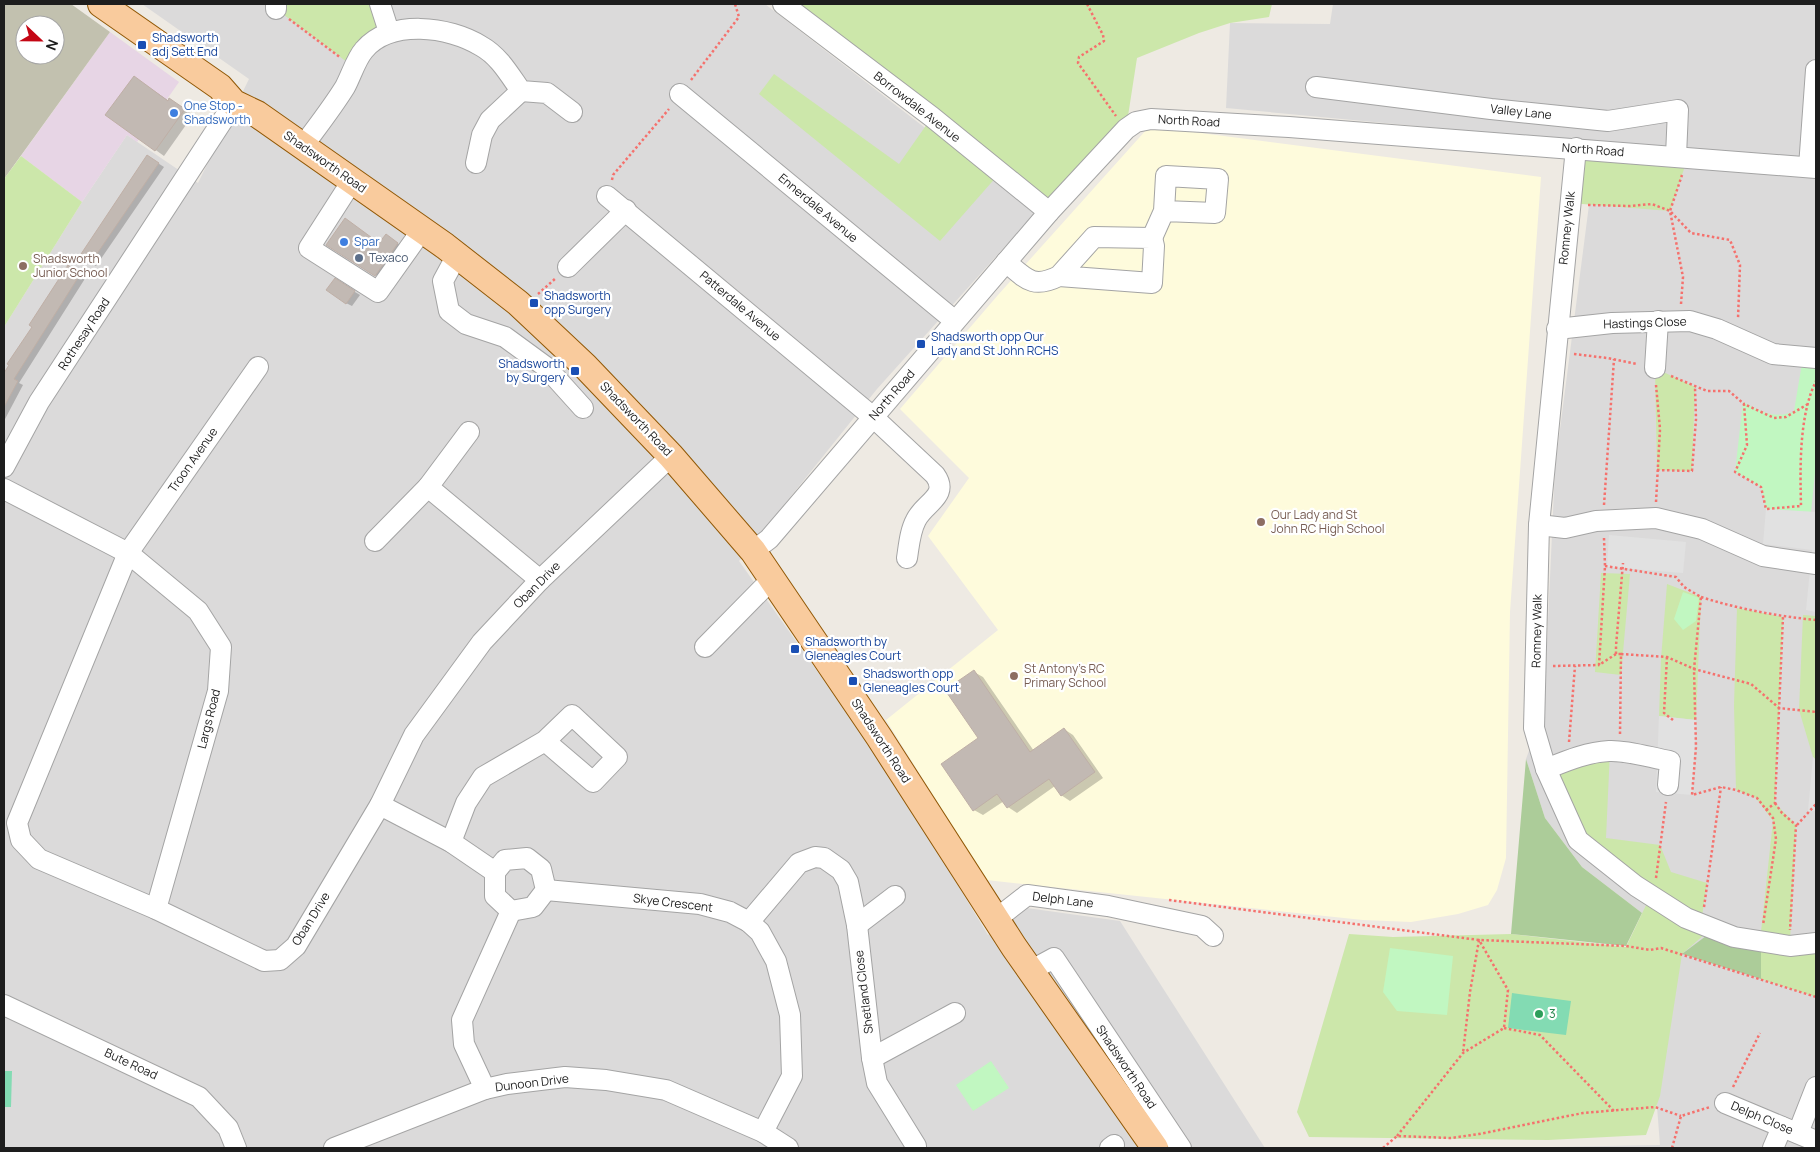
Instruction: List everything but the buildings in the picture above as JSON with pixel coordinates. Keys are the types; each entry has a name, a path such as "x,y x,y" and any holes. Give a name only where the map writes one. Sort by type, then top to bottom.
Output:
{"main road":[{"name":"Shadsworth Road","path":"102,4 220,87 234,103 257,114 457,255 518,303 585,366 671,456 753,551 879,738 995,920 1155,1148"}],"street":[{"path":"380,4 389,32"},
{"name":"Borrowdale Avenue","path":"783,4 932,117 1049,212"},
{"path":"303,146 344,88 363,50 389,32 432,29 458,36 481,46 500,62 521,91"},
{"path":"1812,168 1816,70"},
{"name":"Valley Lane","path":"1316,87 1491,109 1608,121 1678,110 1682,157"},
{"path":"476,163 482,135 490,120 521,91 547,93 572,112"},
{"name":"Ennerdale Avenue","path":"680,94 956,321"},
{"name":"Rothesay Road","path":"4,467 39,402 234,103"},
{"name":"North Road","path":"753,551 769,539 1049,212 1126,130 1136,122 1152,119 1289,127 1812,168"},
{"name":"Romney Walk","path":"1576,148 1539,525 1534,728 1546,769 1578,840 1636,886 1653,897 1686,918 1734,937 1790,946 1816,943"},
{"path":"352,181 310,248 378,292 422,230"},
{"name":"Patterdale Avenue","path":"607,196 873,417 935,475 941,486 936,497 918,515 914,522 907,558"},
{"path":"568,267 626,210"},
{"path":"1059,276 1152,283 1154,246 1152,238 1164,211"},
{"path":"1006,262 1032,282 1047,281 1059,276 1094,237 1152,238"},
{"path":"457,255 443,281 449,311 466,324 505,337 546,367 583,408"},
{"name":"Hastings Close","path":"1557,329 1612,323 1690,321 1717,329 1773,354 1816,358"},
{"path":"1655,368 1658,322"},
{"name":"Troon Avenue","path":"128,553 258,367"},
{"path":"375,542 428,487 469,432"},
{"name":"Oban Drive","path":"128,553 17,823 21,840 39,859 156,909 264,962 280,960 296,946 380,805 414,735 482,642 540,580 671,456"},
{"path":"428,487 540,580"},
{"name":"Largs Road","path":"4,489 128,553 198,610 221,647 218,691 156,909"},
{"path":"1539,525 1565,528 1604,520 1656,518 1702,529 1763,556 1816,564"},
{"path":"705,647 772,579"},
{"path":"451,842 466,803 483,777 545,741"},
{"path":"1546,769 1576,757 1610,751 1620,752 1670,761 1668,785"},
{"path":"380,805 451,842 496,872"},
{"name":"Shetland Close","path":"749,922 799,863 815,857 824,858 846,876 857,925 872,1058 877,1083 916,1146"},
{"path":"528,858 541,869 546,890 533,907 511,911 495,896 496,872 505,860 528,858"},
{"name":"Skye Crescent","path":"546,890 700,904 730,912 749,922 760,932 776,961 790,1015 792,1076 763,1132"},
{"name":"Delph Lane","path":"995,920 1027,895 1108,906 1202,926 1213,936"},
{"path":"857,925 895,896"},
{"path":"485,1089 464,1044 462,1020 511,911"},
{"name":"Shadsworth Road","path":"1030,971 1054,958 1181,1148"},
{"name":"Bute Road","path":"4,1005 199,1097 228,1128 236,1148"},
{"path":"872,1058 955,1013"},
{"name":"Dunoon Drive","path":"334,1148 485,1089 506,1084 565,1077 606,1080 666,1090 763,1132 788,1148"},
{"name":"Delph Close","path":"1790,1130 1816,1087"},
{"name":"Delph Close","path":"1725,1103 1816,1141"},
{"path":"1773,1148 1790,1130"}],"path":[{"path":"1087,4 1103,35 1104,41 1079,57 1078,63 1126,130"},
{"path":"276,7 355,68"},
{"path":"1681,306 1683,277 1670,211 1682,157"},
{"path":"1570,203 1630,206 1652,204 1670,211 1691,233 1730,240 1740,265 1737,338"},
{"path":"518,303 532,299 568,267"},
{"path":"1555,352 1614,359 1655,368 1707,391 1729,390 1744,404 1774,418 1786,417 1808,404"},
{"path":"1599,665 1605,566 1604,520 1614,359"},
{"path":"1655,368 1660,429 1656,518"},
{"path":"1744,404 1747,445 1735,472 1761,486 1766,509 1802,506 1800,473 1808,404 1816,381"},
{"path":"1657,470 1692,470 1696,419 1695,387"},
{"path":"1616,654 1623,563"},
{"path":"1605,566 1676,577 1684,587 1701,597 1737,608 1783,617 1816,620"},
{"path":"1701,597 1694,669 1696,747 1692,795 1721,787 1736,790 1756,798 1772,818 1776,839 1760,941"},
{"path":"1783,617 1775,803 1782,813 1796,825"},
{"path":"1536,666 1599,665 1616,654 1667,657 1694,669 1750,684 1779,708 1816,712"},
{"path":"1620,752 1621,654"},
{"path":"1667,657 1664,713 1673,720"},
{"path":"1567,760 1575,666"},
{"path":"1653,897 1668,785"},
{"path":"1701,924 1721,787"},
{"path":"1766,810 1775,803"},
{"path":"1790,946 1796,825 1816,804"},
{"path":"1161,898 1479,940 1626,946 1650,950 1660,948 1816,997"},
{"path":"1479,940 1508,990 1504,1028"},
{"path":"1463,1053 1470,992 1479,940"},
{"path":"1383,1148 1397,1136 1463,1053 1504,1028 1540,1035 1614,1111"},
{"path":"1397,1136 1451,1138 1582,1113 1655,1108 1681,1116 1725,1103 1760,1033"},
{"path":"1672,1148 1681,1116"}],"shaded area":[{"path":"4,4 71,4 110,32 4,179"},
{"path":"142,4 765,4 1035,213 877,389 739,561 889,772 988,935 1027,908 1120,921 1265,1148 4,1148 4,327 82,202 127,135 198,183 249,79"},
{"path":"1333,4 1816,4 1816,1148 1494,1148 1660,1145 1642,913 1582,867 1545,818 1526,759 1544,710 1555,468 1597,143 1226,108 1230,23 1330,24"},
{"path":"110,32 179,82 137,142 127,135 82,202 21,156"},
{"name":"Our Lady and St John RC High School","path":"1147,129 1170,129 1541,177 1510,612 1506,858 1497,890 1488,905 1458,914 1411,922 1363,920 986,880 886,720 998,630 928,536 969,478 900,409 998,295"},
{"path":"1766,509 1816,512 1816,612 1806,610 1812,550 1763,544"},
{"path":"1609,535 1686,542 1683,573 1607,567"},
{"path":"1659,716 1696,720 1692,795 1656,792"},
{"path":"1813,757 1816,760 1816,811 1808,811"}],"green space":[{"path":"276,4 380,4 389,32 355,68 276,9"},
{"path":"776,4 1272,4 1269,17 1230,23 1199,33 1137,58 1126,129 1049,212 998,175 940,241 759,94 774,74 899,164 927,124 775,11"},
{"path":"1576,148 1688,157 1670,211 1570,203"},
{"name":"Shadsworth Junior School","path":"21,156 82,202 4,327 4,179"},
{"path":"1803,357 1816,358 1816,463 1811,512 1766,509 1761,487 1735,472 1743,402 1768,413 1781,415 1794,411"},
{"path":"1655,368 1695,387 1692,471 1657,470"},
{"path":"1601,573 1630,574 1621,675 1595,672"},
{"path":"1667,584 1701,597 1696,720 1659,716"},
{"path":"1683,592 1699,598 1696,621 1683,630 1674,619"},
{"path":"1737,608 1783,617 1775,803 1796,825 1790,941 1816,941 1816,997 1761,979 1760,941 1773,821 1756,798 1736,790 1734,705"},
{"path":"1803,615 1816,616 1816,760 1813,757 1799,710"},
{"path":"1610,751 1606,838 1660,845 1671,872 1707,883 1701,923 1712,928 1682,954 1660,1096 1646,1135 1548,1140 1309,1137 1297,1112 1349,934 1393,937 1511,934 1626,947 1648,901 1578,840 1546,769"},
{"path":"1526,759 1545,818 1582,867 1642,913 1626,946 1511,934"},
{"path":"1706,936 1761,951 1761,979 1682,954"},
{"path":"1390,948 1453,956 1447,1015 1397,1011 1383,992"},
{"name":"3","path":"1512,993 1571,1001 1566,1035 1508,1028"},
{"path":"991,1061 1009,1088 973,1111 956,1085"},
{"path":"4,1071 12,1071 11,1107 4,1107"}],"place":[{"name":"Shadsworth adj Sett End","path":"142,45"},
{"name":"One Stop - Shadsworth","path":"174,113"},
{"name":"Spar","path":"344,242"},
{"name":"Texaco","path":"359,258"},
{"name":"Shadsworth Junior School","path":"23,266"},
{"name":"Shadsworth opp Surgery","path":"534,303"},
{"name":"Shadsworth opp Our Lady and St John RCHS","path":"921,344"},
{"name":"Shadsworth by Surgery","path":"575,371"},
{"name":"Our Lady and St John RC High School","path":"1261,522"},
{"name":"Shadsworth by Gleneagles Court","path":"795,649"},
{"name":"St Antony's RC Primary School","path":"1014,676"},
{"name":"Shadsworth opp Gleneagles Court","path":"853,681"},
{"name":"3","path":"1539,1014"}]}
